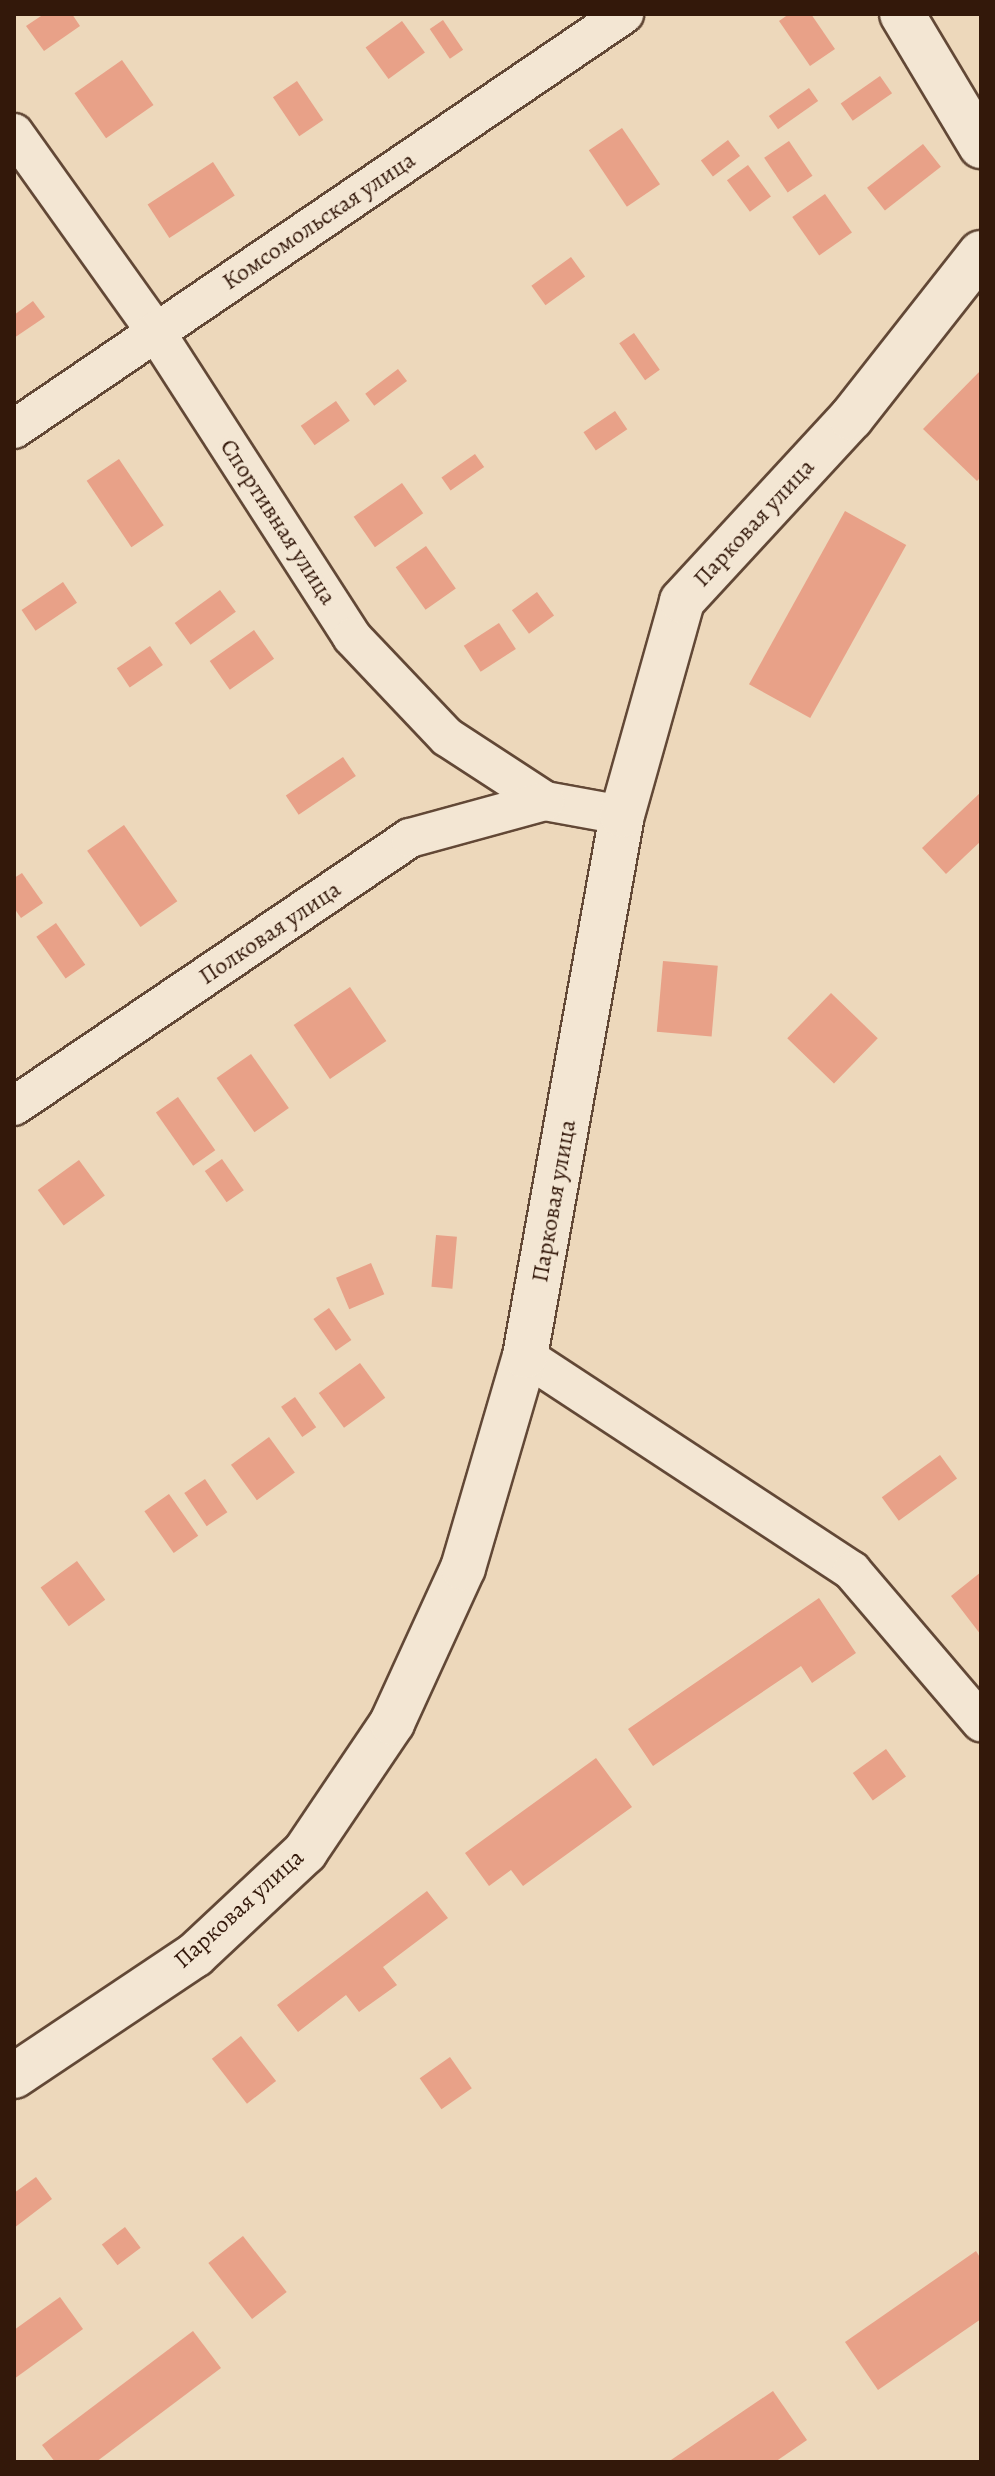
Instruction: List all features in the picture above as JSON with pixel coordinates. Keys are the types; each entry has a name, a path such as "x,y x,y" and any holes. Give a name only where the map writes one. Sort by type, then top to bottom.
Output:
{"main road":[{"path":"902,14 981,146"},
{"name":"Парковая улица","path":"14,2076 195,1955 305,1852 392,1723 463,1568 525,1356 622,815 682,601 851,418 981,253"}],"street":[{"name":"Комсомольская улица","path":"14,429 624,14"},
{"name":"Спортивная улица","path":"14,133 155,331 352,637 447,737 545,801 622,815"},
{"name":"Полковая улица","path":"14,1106 410,838 545,801"},
{"path":"525,1356 852,1571 981,1722"}],"building":[{"path":"44,14 72,14 80,26 44,51 26,26"},
{"path":"789,14 811,14 835,49 810,66 779,21"},
{"path":"443,20 463,50 450,59 430,29"},
{"path":"402,21 425,53 389,79 366,47"},
{"path":"122,60 154,105 106,138 74,93"},
{"path":"880,76 892,93 853,121 841,104"},
{"path":"297,81 323,120 299,136 273,97"},
{"path":"809,88 818,101 778,129 769,116"},
{"path":"622,128 660,184 627,207 589,150"},
{"path":"728,140 740,156 713,176 701,160"},
{"path":"789,141 812,176 788,193 764,158"},
{"path":"923,144 941,167 885,211 867,188"},
{"path":"213,162 235,196 169,238 148,204"},
{"path":"748,165 771,197 750,212 727,180"},
{"path":"825,194 852,233 819,255 792,217"},
{"path":"571,257 585,276 545,305 531,286"},
{"path":"33,301 45,317 14,338 14,315"},
{"path":"634,333 660,370 645,380 619,343"},
{"path":"398,369 407,381 374,406 365,394"},
{"path":"981,370 981,477 977,481 923,429"},
{"path":"336,401 350,421 315,445 301,426"},
{"path":"615,411 627,429 596,450 583,432"},
{"path":"475,454 484,467 451,491 441,478"},
{"path":"119,459 164,525 131,547 87,481"},
{"path":"402,483 423,513 375,547 354,517"},
{"path":"845,511 906,545 810,718 749,684"},
{"path":"426,546 456,589 426,610 396,567"},
{"path":"63,582 77,603 36,631 22,610"},
{"path":"220,590 236,612 191,645 175,623"},
{"path":"537,592 554,615 529,634 512,610"},
{"path":"499,623 516,649 481,672 464,646"},
{"path":"254,630 274,659 230,690 210,661"},
{"path":"150,646 163,665 130,687 117,668"},
{"path":"343,757 356,776 299,815 286,796"},
{"path":"981,792 981,841 946,874 922,848"},
{"path":"124,825 177,901 140,927 87,851"},
{"path":"22,873 43,903 21,918 14,908 14,878"},
{"path":"56,923 85,965 66,979 36,937"},
{"path":"663,961 718,966 712,1037 657,1032"},
{"path":"350,987 386,1041 330,1079 294,1025"},
{"path":"831,993 878,1038 834,1083 787,1038"},
{"path":"251,1054 289,1108 254,1132 217,1078"},
{"path":"178,1097 215,1150 193,1166 156,1112"},
{"path":"222,1159 244,1190 227,1202 205,1171"},
{"path":"79,1160 105,1196 64,1226 38,1190"},
{"path":"436,1235 457,1237 452,1289 431,1287"},
{"path":"371,1263 384,1294 349,1309 336,1278"},
{"path":"329,1308 351,1340 336,1351 313,1319"},
{"path":"360,1363 385,1398 344,1428 319,1393"},
{"path":"295,1397 316,1427 302,1437 281,1407"},
{"path":"269,1437 295,1473 257,1500 231,1465"},
{"path":"940,1455 957,1478 899,1521 882,1497"},
{"path":"205,1479 227,1512 207,1526 184,1493"},
{"path":"169,1494 198,1536 174,1553 144,1511"},
{"path":"77,1561 105,1600 69,1626 41,1587"},
{"path":"981,1572 981,1635 951,1596"},
{"path":"819,1598 856,1653 812,1683 801,1666 653,1766 628,1729"},
{"path":"886,1749 906,1777 873,1801 853,1773"},
{"path":"596,1758 632,1807 523,1886 511,1870 489,1886 465,1853"},
{"path":"427,1891 448,1918 383,1967 397,1985 359,2012 346,1995 298,2032 277,2005"},
{"path":"241,2036 276,2081 247,2104 212,2059"},
{"path":"450,2057 472,2088 441,2109 420,2078"},
{"path":"36,2177 52,2199 14,2228 14,2193"},
{"path":"125,2227 141,2248 117,2265 102,2244"},
{"path":"243,2236 287,2292 252,2319 208,2263"},
{"path":"976,2251 981,2259 981,2319 878,2390 845,2342"},
{"path":"60,2297 83,2329 14,2379 14,2330"},
{"path":"193,2331 221,2368 96,2462 55,2462 42,2445"},
{"path":"773,2391 807,2440 775,2462 668,2462"}]}
